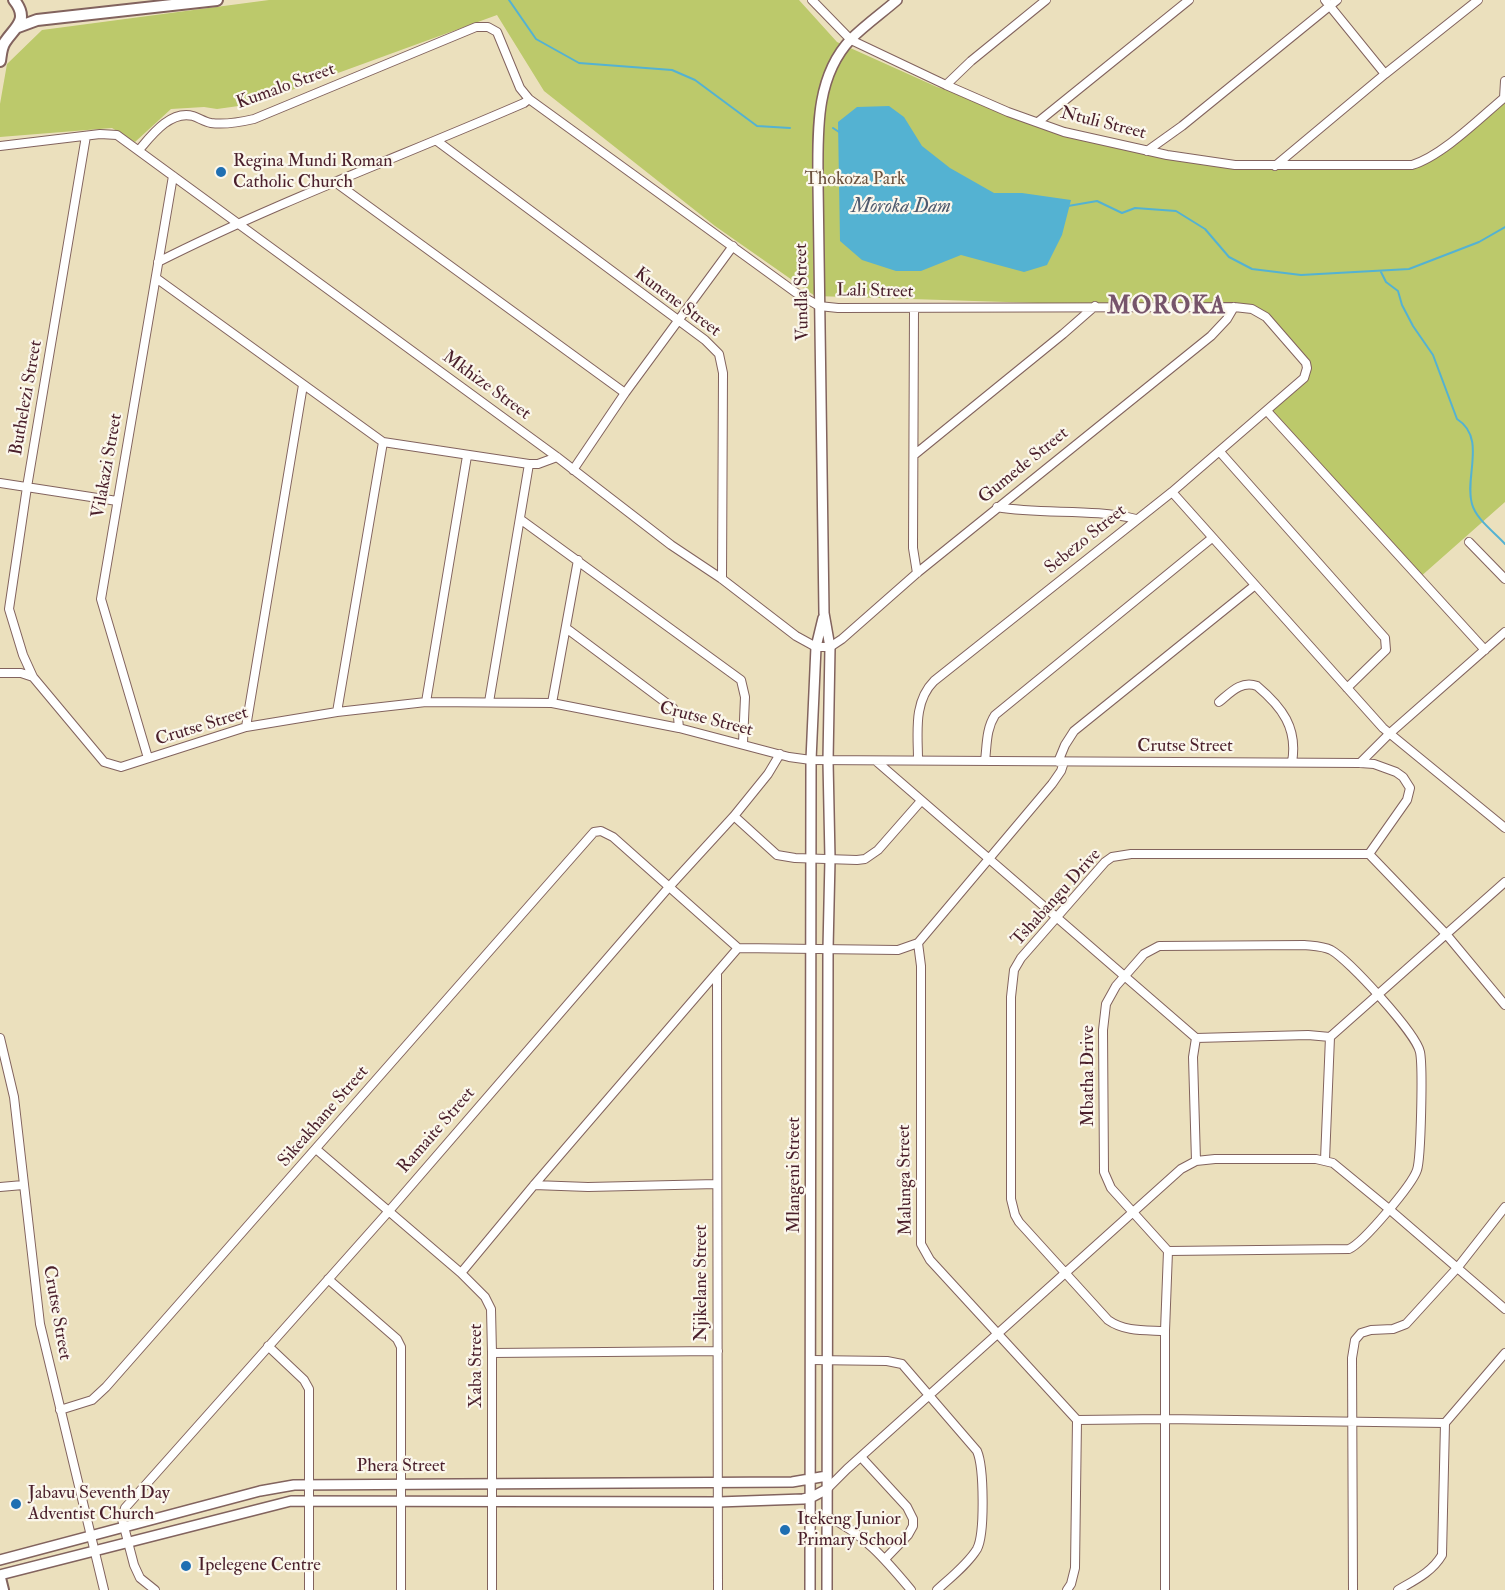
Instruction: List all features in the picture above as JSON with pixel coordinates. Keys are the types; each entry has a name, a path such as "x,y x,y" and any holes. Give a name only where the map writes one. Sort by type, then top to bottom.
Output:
{"main road":[{"path":"14,0 20,14 18,27"},
{"path":"0,61 2,45 18,27 37,20 217,0"},
{"path":"2,45 35,26 56,18"},
{"path":"0,1577 3,1590"}],"street":[{"name":"Ntuli Street","path":"812,0 851,40 946,85 1038,122 1086,138 1147,151 1235,165 1402,166 1419,163 1437,152 1504,98"},
{"name":"Vundla Street","path":"828,761 830,647 824,613 819,306 818,184 821,102 830,73 844,48 897,0"},
{"path":"946,85 971,61 1046,0"},
{"path":"1038,122 1189,0"},
{"path":"1275,166 1478,0"},
{"path":"1147,151 1191,118 1331,2 1385,74"},
{"name":"Lali Street","path":"484,26 493,28 497,32 520,88 529,99 795,292 819,306 838,308 1234,307 1252,309 1266,317 1305,360"},
{"name":"Kumalo Street","path":"138,150 155,130 176,118 192,116 210,123 254,119 476,27 484,26"},
{"path":"1504,98 1505,81"},
{"path":"158,262 238,223 437,141 529,99"},
{"path":"0,146 106,134 117,135 138,150"},
{"name":"Buthelezi Street","path":"86,136 27,487 9,609 23,655 33,677 104,762 121,767"},
{"name":"Kunene Street","path":"437,141 713,347 722,363 722,579"},
{"name":"Mkhize Street","path":"138,150 557,456 796,636 816,647"},
{"name":"Vilakazi Street","path":"148,758 101,599 173,176"},
{"path":"335,182 625,393"},
{"path":"573,470 625,393 733,246"},
{"path":"156,278 383,442 529,464 538,464 557,456"},
{"path":"914,455 1095,306"},
{"name":"Gumede Street","path":"830,647 997,507 1211,336 1227,319 1234,307"},
{"path":"914,308 914,548 917,573"},
{"name":"Sebezo Street","path":"918,760 920,704 927,688 1220,452 1304,378 1307,369 1305,360"},
{"path":"246,727 303,385"},
{"path":"1267,411 1485,650"},
{"path":"337,712 383,442"},
{"path":"1220,452 1385,638 1386,650 1347,688"},
{"path":"426,702 467,456"},
{"path":"489,702 529,464"},
{"path":"0,483 117,501"},
{"path":"1172,492 1389,734 1505,828"},
{"path":"997,507 1103,514 1136,519"},
{"path":"520,519 741,680 745,697 743,743"},
{"path":"985,761 989,724 995,716 1212,538"},
{"path":"1469,542 1505,579"},
{"path":"552,703 578,560"},
{"path":"669,887 738,948 898,950 918,943 1052,784 1061,771 1065,745 1074,732 1254,586"},
{"name":"Vundla Street","path":"811,760 816,647 824,613"},
{"path":"566,628 673,708 678,717 679,728"},
{"path":"1360,763 1389,734 1505,632"},
{"path":"816,647 830,647"},
{"path":"0,673 21,673 33,677"},
{"path":"1219,702 1241,685 1257,686 1286,717 1290,725 1294,740 1292,762"},
{"name":"Crutse Street","path":"121,767 246,727 337,712 426,702 552,703 679,728 811,760 1374,764 1396,772 1403,777 1410,788 1407,800 1369,854"},
{"name":"Ramaite Street","path":"126,1527 122,1515 128,1504 389,1211 669,887 734,816 768,774 780,754"},
{"name":"Mlangeni Street","path":"810,1590 812,1497 811,760"},
{"name":"Mlangeni Street","path":"827,1590 830,859 828,761"},
{"path":"876,761 1196,1038 1308,1035 1330,1037 1505,882"},
{"path":"734,816 777,855 856,860 872,856 921,801"},
{"name":"Sikeakhane Street","path":"60,1410 85,1403 99,1395 594,832 601,831 613,837 669,887"},
{"path":"1369,854 1446,934 1505,1005"},
{"name":"Tshabangu Drive","path":"1165,1331 1117,1327 1099,1312 1015,1215 1011,1199 1012,981 1014,970 1021,958 1105,862 1120,855 1369,854"},
{"name":"Malunga Street","path":"918,943 921,966 921,1244 930,1260 1077,1420"},
{"name":"Mbatha Drive","path":"1304,945 1328,948 1336,953 1378,995 1418,1044 1421,1062 1418,1166 1413,1179 1353,1248 1343,1251 1168,1251 1132,1212 1106,1180 1103,1162 1104,1017 1110,995 1125,976 1144,954 1159,946 1304,945"},
{"path":"461,1273 738,948"},
{"name":"Njikelane Street","path":"717,975 718,1590"},
{"path":"1325,1160 1330,1037"},
{"name":"Crutse Street","path":"0,1038 14,1097 22,1185 40,1324 104,1590"},
{"path":"1196,1038 1193,1056 1196,1161"},
{"name":"Xaba Street","path":"316,1149 461,1273 489,1303 492,1319 492,1590"},
{"path":"812,1497 827,1489 1181,1169 1196,1161 1325,1160 1344,1170 1505,1309"},
{"path":"534,1185 717,1184"},
{"path":"0,1187 22,1185"},
{"path":"1353,1590 1352,1352 1358,1335 1365,1331 1393,1329 1406,1324 1458,1267 1505,1207"},
{"path":"1165,1590 1165,1331 1168,1251"},
{"path":"328,1279 399,1343 402,1357 401,1590"},
{"path":"268,1346 304,1380 309,1389 309,1590"},
{"path":"492,1353 718,1351"},
{"path":"1398,1590 1424,1575 1442,1555 1445,1423 1505,1353"},
{"path":"812,1360 887,1361 902,1364 970,1442 980,1460 982,1473 979,1542 970,1557 937,1590"},
{"path":"1067,1590 1075,1568 1077,1420 1445,1423"},
{"path":"861,1457 907,1507 913,1519 913,1526 908,1535 885,1558"},
{"path":"827,1476 847,1469"},
{"name":"Phera Street","path":"0,1560 260,1491 310,1484 718,1483 812,1480 827,1476"},
{"name":"Phera Street","path":"0,1577 96,1550 291,1501 718,1502 812,1497"},
{"path":"828,1517 850,1528 885,1558 911,1590"},
{"path":"126,1527 138,1574 155,1590"}],"green space":[{"name":"Thokoza Park","path":"269,0 799,0 837,42 937,87 1001,107 1046,125 1120,143 1232,162 1405,164 1431,154 1505,93 1505,502 1419,578 1271,412 1307,368 1261,310 815,296 715,226 544,91 497,15 253,104 217,109 204,107 171,109 135,142 112,128 0,137 0,104 7,64 42,30"}],"water":[{"name":"Moroka Dam","path":"889,106 904,117 922,146 950,168 994,193 1022,193 1071,200 1062,235 1047,265 1024,272 961,255 921,271 896,271 862,260 840,241 838,122 857,107"}],"waterway":[{"path":"509,0 536,39 579,63 672,70 695,80 757,126 790,128"},
{"path":"833,128 839,132"},
{"path":"1068,206 1097,201 1122,213 1135,208 1176,211 1205,229 1229,257 1252,269 1301,275 1409,269 1479,242 1505,227"},
{"path":"1381,272 1386,282 1398,291 1402,305 1413,326 1433,355 1457,419 1466,427 1471,436 1473,458 1470,493 1474,510 1505,544"}],"place":[{"name":"Regina Mundi Roman Catholic Church","path":"221,172"},
{"name":"Jabavu Seventh Day Adventist Church","path":"16,1504"},
{"name":"Itekeng Junior Primary School","path":"785,1530"},
{"name":"Ipelegene Centre","path":"186,1566"}],"district":[{"name":"MOROKA","path":"1167,308"}]}
